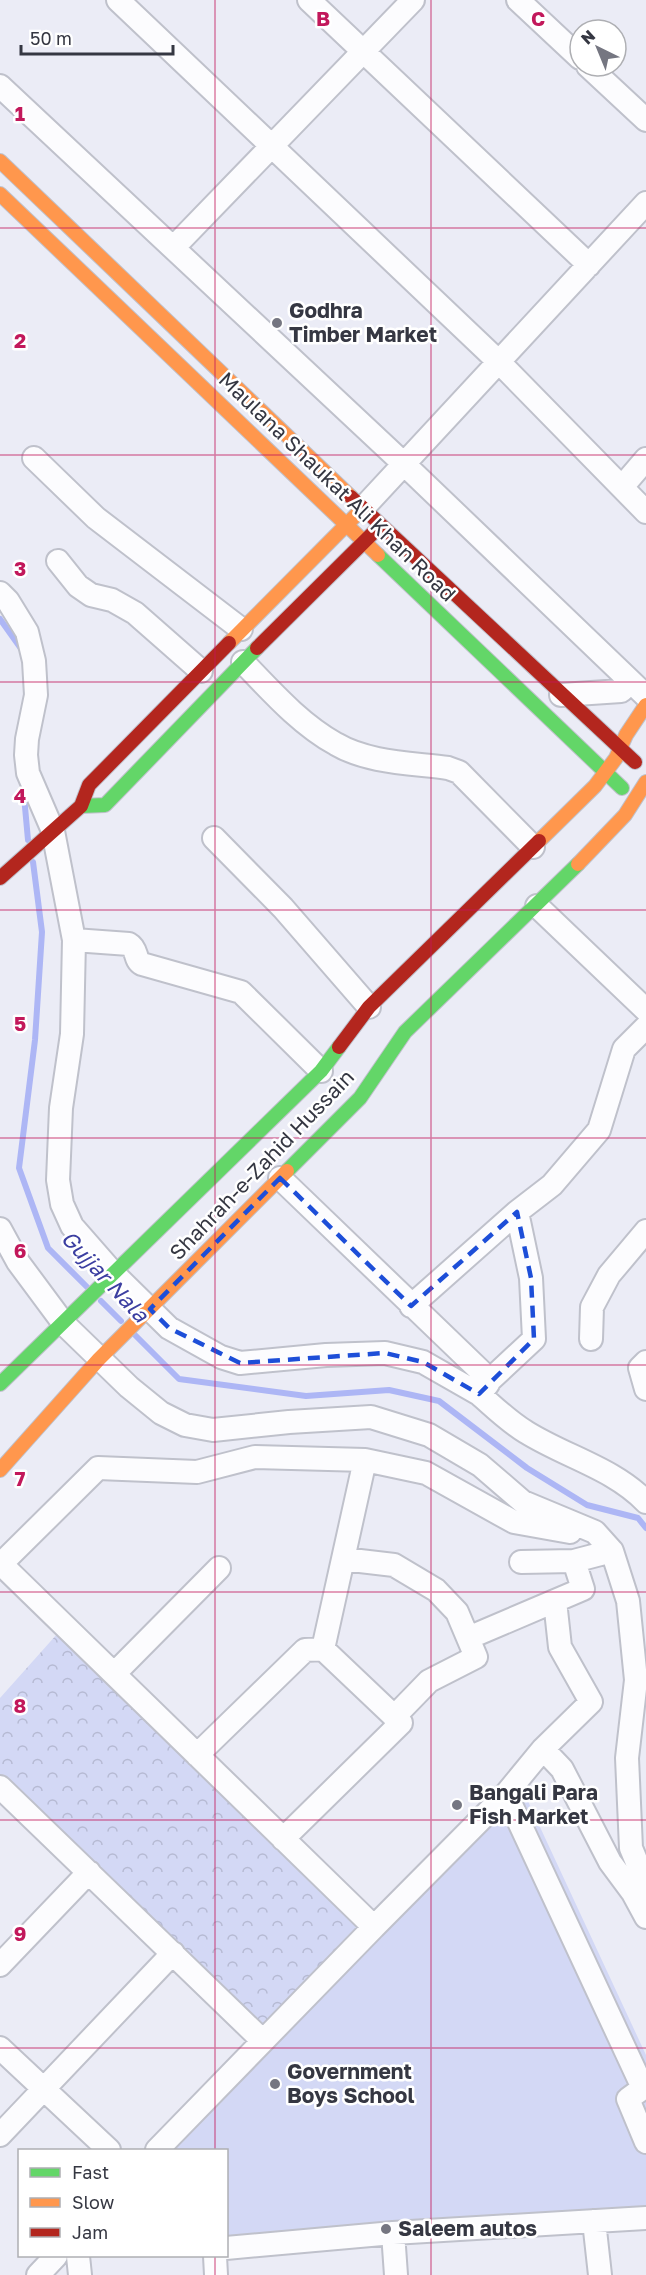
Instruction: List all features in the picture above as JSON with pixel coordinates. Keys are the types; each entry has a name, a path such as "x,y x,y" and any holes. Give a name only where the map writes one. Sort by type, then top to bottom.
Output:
{"main road":[{"name":"Maulana Shaukat Ali Khan Road","path":"0,160 277,427 561,695 646,771"},
{"name":"Maulana Shaukat Ali Khan Road","path":"0,194 641,805"},
{"path":"0,878 81,806 89,786 364,507"},
{"path":"81,806 105,805 243,662 382,524"},
{"name":"Shahrah-e-Zahid Hussain","path":"0,1384 321,1071 369,1007 533,848 606,772 621,749 635,719 646,705"},
{"name":"Shahrah-e-Zahid Hussain","path":"0,1470 105,1354 370,1086 393,1047 405,1032 537,906 620,820 641,805 646,782"}],"street":[{"path":"118,0 500,363 646,512"},
{"path":"309,0 589,265"},
{"path":"174,247 413,0"},
{"path":"518,0 568,47"},
{"path":"601,78 646,120"},
{"path":"0,86 404,464 638,689"},
{"path":"364,507 646,204"},
{"path":"34,458 96,518 241,630"},
{"path":"622,487 646,459"},
{"path":"58,561 78,586 91,595 112,600 135,612 201,671"},
{"path":"0,593 8,601 27,632 34,661 36,695 27,739 28,773 74,940 72,1034 61,1108 58,1179 62,1204 72,1226 109,1279 145,1315 221,1357 240,1363 326,1355 385,1353 423,1362 485,1387"},
{"path":"243,662 307,724 337,745 379,759 448,768 459,772 533,848"},
{"path":"561,695 638,689"},
{"path":"214,838 283,908 369,1007"},
{"path":"537,906 646,1010"},
{"path":"74,940 129,944 134,948 137,960 142,964 241,992 321,1071"},
{"path":"411,1306 552,1185 599,1130 624,1049 646,1026"},
{"path":"280,1178 411,1306 525,1432 605,1471 632,1487 646,1502"},
{"path":"485,1387 534,1340 531,1278 518,1212"},
{"path":"0,1230 18,1262 67,1320 105,1354 129,1387 161,1413 185,1425 213,1430 370,1418 429,1435 480,1465 523,1502 595,1532 612,1551 628,1601 636,1680 627,1758 631,1848 646,1884"},
{"path":"591,1339 592,1307 609,1275 646,1232"},
{"path":"646,1362 640,1368 646,1389"},
{"path":"374,1927 0,1564 98,1468 197,1472 255,1456 365,1460 426,1473 514,1522 570,1532"},
{"path":"322,1649 365,1460"},
{"path":"521,1562 574,1561 612,1551"},
{"path":"343,1559 394,1565 436,1590 457,1612 476,1657 429,1681 394,1717"},
{"path":"468,1638 583,1589 574,1561"},
{"path":"114,1674 219,1568"},
{"path":"159,2149 506,1794 543,1749 591,1702 560,1647 555,1601"},
{"path":"196,1755 305,1650 322,1649 401,1723 283,1839"},
{"path":"543,1749 562,1769 610,1862 633,1893 646,1917"},
{"path":"1,1791 89,1872 263,2041"},
{"path":"506,1794 643,2088 628,2099 646,2142"},
{"path":"0,1965 89,1872"},
{"path":"0,2135 173,1953"},
{"path":"0,2048 107,2149"},
{"path":"228,2248 393,2233 646,2218"},
{"path":"594,2221 600,2275"},
{"path":"393,2233 396,2275"},
{"path":"38,2275 55,2257"},
{"path":"78,2257 80,2275"},
{"path":"215,2257 216,2275"}],"highlighted area":[{"path":"280,1178 411,1306 517,1212 531,1278 534,1339 479,1394 423,1362 385,1353 240,1363 169,1328 150,1309"}],"green space":[{"path":"66,1624 374,1927 263,2041 0,1783 0,1698"},
{"path":"520,1784 646,2055 646,2086 642,2090 646,2101 646,2209 228,2239 228,2149 168,2149"}],"waterway":[{"name":"Gujjar Nala","path":"0,619 22,650"},
{"name":"Gujjar Nala","path":"23,785 28,840"},
{"name":"Gujjar Nala","path":"33,862 42,932 35,1040 19,1168 48,1248 87,1287"},
{"name":"Gujjar Nala","path":"101,1301 121,1321"},
{"name":"Gujjar Nala","path":"135,1335 179,1379 306,1396 389,1390 439,1401 527,1468 587,1505 638,1518 646,1528"}],"traffic: fast":[{"path":"378,555 622,788"},
{"path":"81,806 105,805 257,648"},
{"path":"287,1171 360,1098 405,1032 578,864"},
{"path":"0,1384 321,1071 339,1047"}],"traffic: slow":[{"path":"0,161 351,497"},
{"path":"0,194 378,555"},
{"path":"229,643 361,510"},
{"path":"539,841 595,786 616,758 626,735 646,705"},
{"path":"578,864 625,815 646,782"},
{"path":"0,1470 99,1359 287,1171"}],"traffic: jam":[{"path":"351,497 635,762"},
{"path":"257,648 380,526"},
{"path":"0,878 81,806 89,785 229,643"},
{"path":"339,1047 369,1007 539,841"}],"place":[{"name":"Godhra Timber Market","path":"277,323"},
{"name":"Bangali Para Fish Market","path":"457,1805"},
{"name":"Government Boys School","path":"275,2084"},
{"name":"Saleem autos","path":"386,2229"}]}
